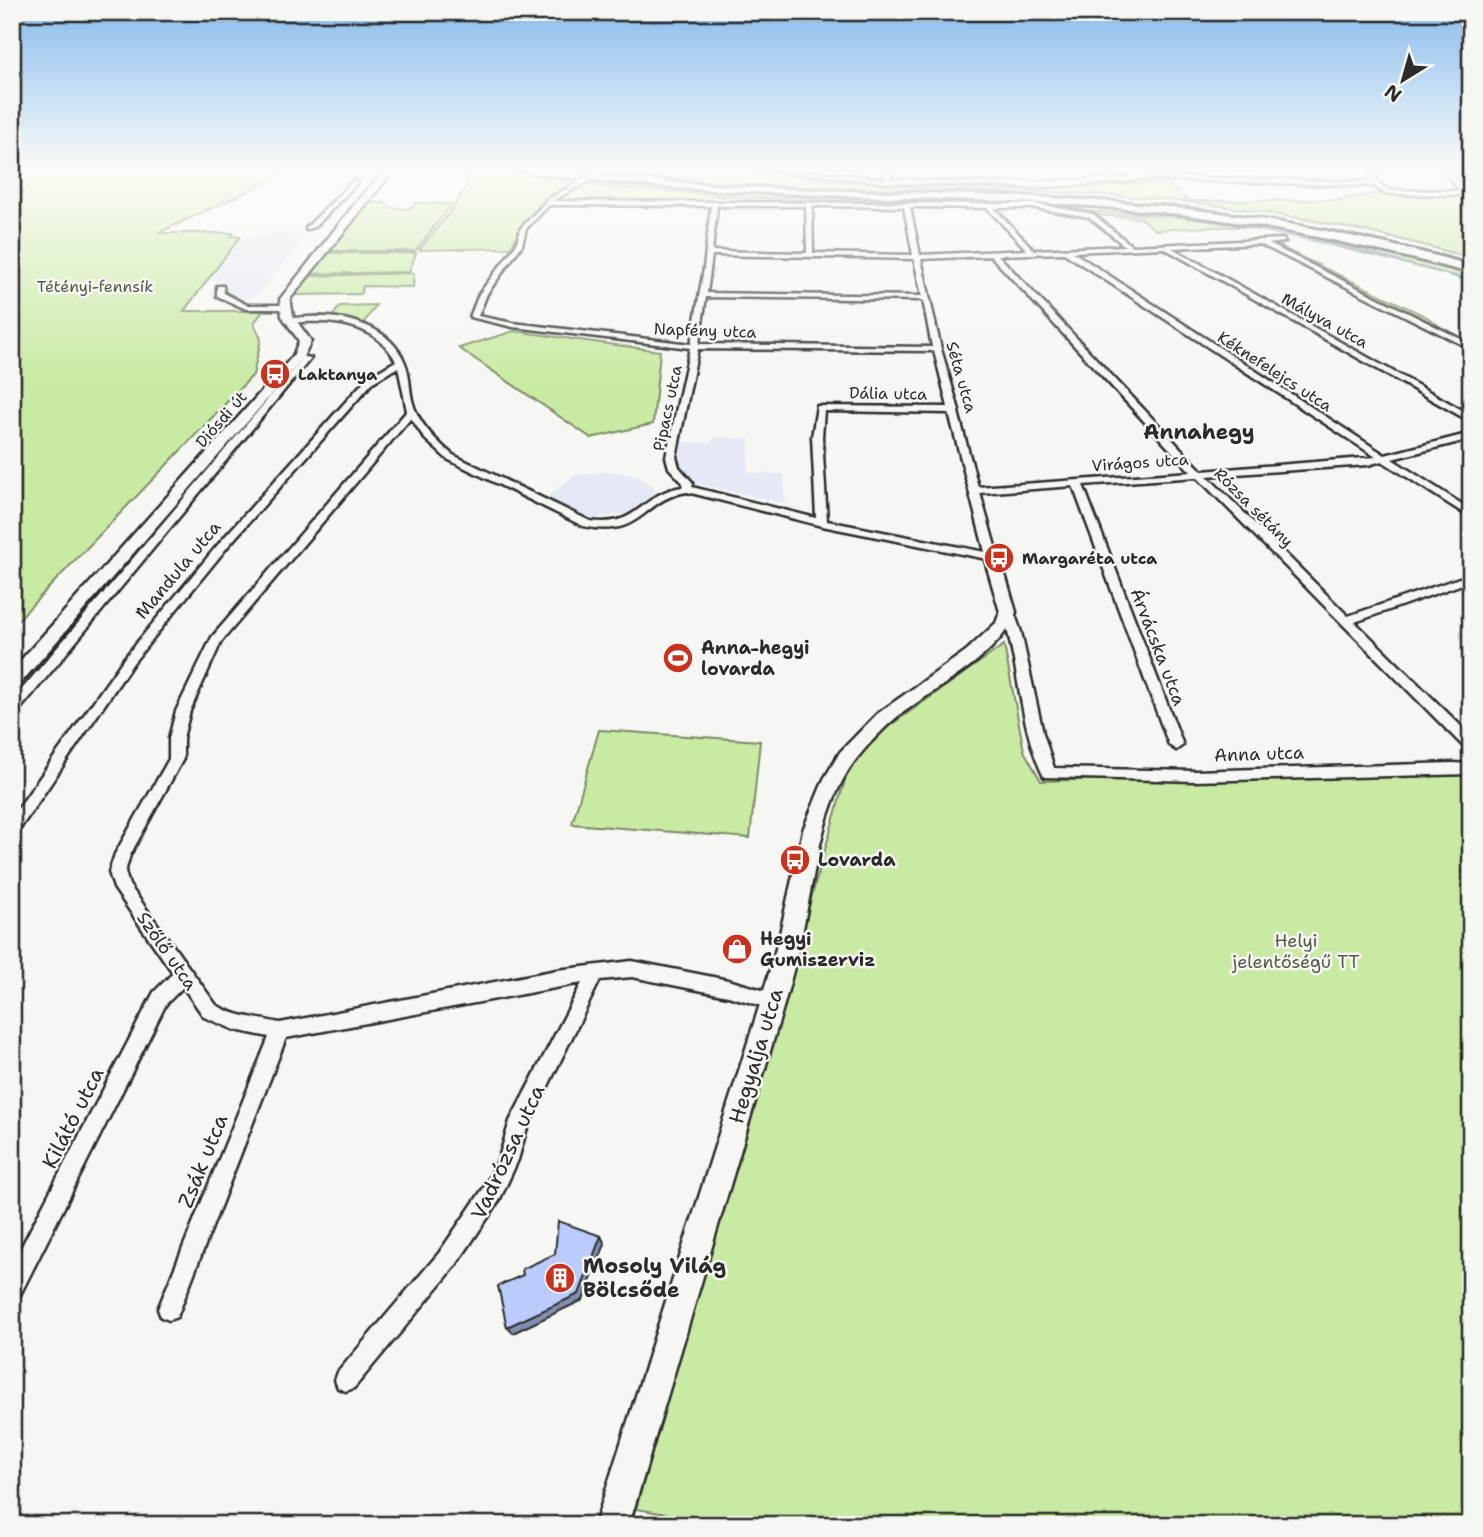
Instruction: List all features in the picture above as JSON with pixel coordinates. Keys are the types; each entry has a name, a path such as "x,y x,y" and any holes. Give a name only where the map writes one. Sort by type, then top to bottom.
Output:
{"highway":[{"path":"1343,238 1471,269"},
{"path":"1366,238 1471,262"}],"main road":[{"path":"298,357 304,341 284,307 285,299 333,238"},
{"name":"Diósdi út","path":"12,682 298,357"},
{"name":"Hegyalja utca","path":"612,1525 773,1001 790,938 813,830 834,779 847,757 884,719 982,647 1003,625 1008,612"}],"street":[{"name":"Napfény utca","path":"520,238 515,252 483,294 474,317 513,325 695,345 937,349"},
{"name":"Pipacs utca","path":"687,489 688,483 674,468 670,457 691,374 711,238"},
{"path":"810,238 810,254"},
{"name":"Séta utca","path":"913,238 937,349 992,557"},
{"path":"1019,238 1031,251"},
{"path":"1119,238 1130,247"},
{"path":"710,253 917,257 1283,240"},
{"path":"1262,242 1471,347"},
{"name":"Mályva utca","path":"1165,246 1471,419"},
{"name":"Kéknefelejcs utca","path":"1065,250 1471,515"},
{"name":"Rózsa sétány","path":"993,254 1199,474 1471,745"},
{"path":"220,288 220,294 240,305 284,307"},
{"path":"703,295 925,298"},
{"path":"291,321 316,318 362,327 396,350 411,412 440,449 450,457 587,524 608,527 629,523 670,491 687,489 822,523 992,557 1008,612"},
{"name":"Mandula utca","path":"12,710 307,358 298,357"},
{"name":"Mandula utca","path":"12,829 128,660 225,542 370,380 401,362"},
{"name":"Dália utca","path":"822,523 817,437 820,408 955,410"},
{"name":"Szőlő utca","path":"411,412 216,640 183,711 176,738 176,760 123,854 117,872 122,887 210,1011 224,1020 280,1031 557,978 632,969 728,988 773,1001"},
{"name":"Virágos utca","path":"976,490 1384,459 1471,436"},
{"name":"Árvácska utca","path":"1077,482 1176,746"},
{"path":"1345,621 1471,577"},
{"name":"Anna utca","path":"1008,612 1017,635 1039,749 1049,773 1195,776 1471,769"},
{"name":"Vadrózsa utca","path":"346,1380 474,1227 514,1148 517,1128 596,974"},
{"name":"Kilátó utca","path":"12,1287 160,998 183,975"},
{"name":"Zsák utca","path":"169,1309 280,1031"}],"shaded area":[{"path":"239,238 301,238 303,240 259,292 235,304 218,295 209,295 223,280 205,280"},
{"path":"716,437 749,439 748,473 784,474 785,503 698,484 679,468 680,442 710,443"},
{"path":"609,471 638,476 657,490 633,513 593,518 565,510 546,498 573,476"}],"green space":[{"name":"Tétényi-fennsík","path":"12,238 239,238 184,311 263,311 254,323 261,339 253,375 12,626"},
{"path":"338,238 425,238 415,251 327,251"},
{"path":"429,238 516,238 510,248 419,250"},
{"path":"1322,238 1418,259 1471,274 1471,280 1306,239"},
{"path":"1393,238 1471,238 1471,258"},
{"path":"1277,241 1283,244 1279,246 1427,317 1446,331 1268,243"},
{"path":"326,253 416,253 409,272 310,274"},
{"path":"414,273 413,287 363,286 361,294 296,295 309,276"},
{"path":"376,305 363,324 331,318 340,306"},
{"path":"514,331 660,351 653,424 591,438 459,348"},
{"name":"Helyi jelentőségű TT","path":"1004,645 1024,751 1041,781 1471,769 1471,1525 734,1525 636,1509 849,766 888,727"},
{"path":"599,730 760,741 750,838 572,824"}],"building":[{"name":"Mosoly Világ Bölcsőde","path":"558,1221 601,1236 579,1294 507,1327 498,1286 523,1275 522,1269 555,1254"}],"waterway":[{"path":"1299,238 1343,246 1464,279"},
{"path":"1457,277 1464,279"},
{"path":"1464,279 1471,281"},
{"path":"631,1525 633,1518"}],"place":[{"name":"Laktanya","path":"275,374"},
{"name":"Margaréta utca","path":"999,558"},
{"name":"Anna-hegyi lovarda","path":"678,658"},
{"name":"Lovarda","path":"795,860"},
{"name":"Hegyi Gumiszerviz","path":"737,949"},
{"name":"Mosoly Világ Bölcsőde","path":"560,1278"}],"district":[{"name":"Annahegy","path":"1199,432"}]}
